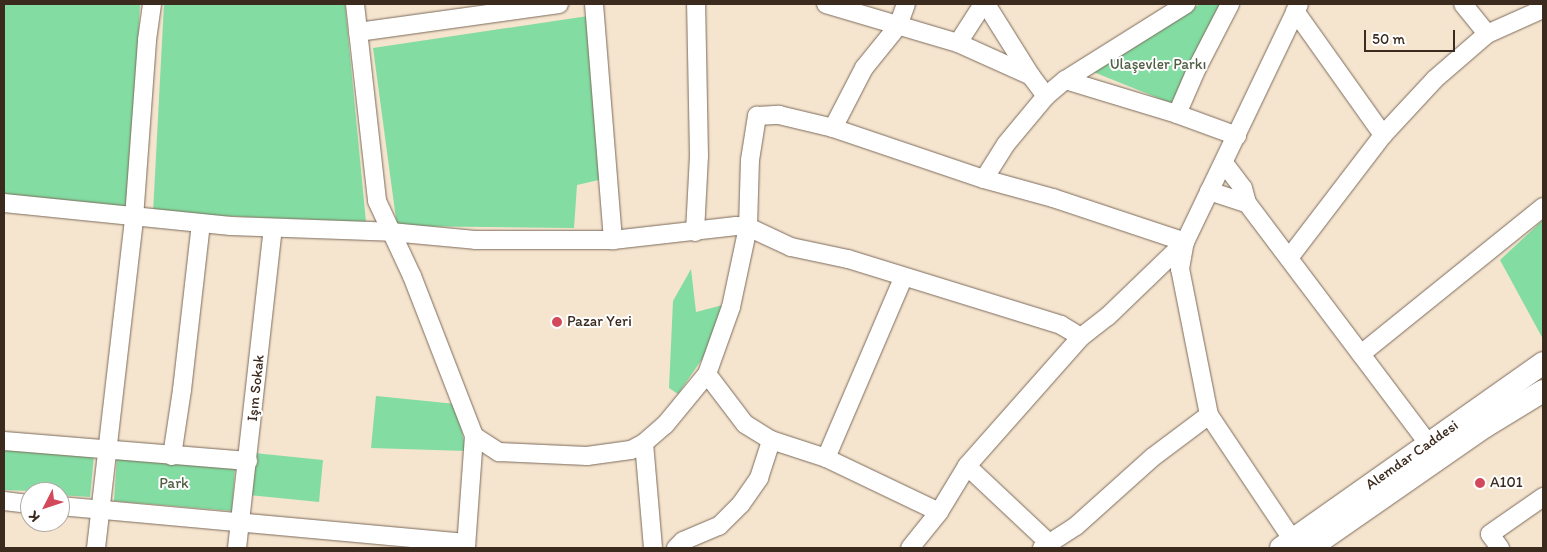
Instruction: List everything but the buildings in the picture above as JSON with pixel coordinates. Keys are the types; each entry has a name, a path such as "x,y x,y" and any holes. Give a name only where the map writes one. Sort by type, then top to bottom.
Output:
{"main road":[{"name":"Alemdar Caddesi","path":"1296,546 1428,443 1543,363"},
{"name":"Alemdar Caddesi","path":"1296,546 1543,391"}],"street":[{"path":"96,548 134,218 147,40 152,4"},
{"path":"70,507 466,545 474,436 412,276 377,201 355,4"},
{"path":"358,32 487,8 558,4"},
{"path":"594,4 613,240"},
{"path":"695,232 699,156 696,4"},
{"path":"826,4 958,43 1031,76"},
{"path":"833,128 864,68 898,26 906,4"},
{"path":"958,43 984,4 1046,96"},
{"path":"984,179 1006,144 1046,96 1065,80 1186,4"},
{"path":"1176,114 1230,4"},
{"path":"1463,4 1487,34"},
{"path":"1297,7 1383,135"},
{"path":"1296,546 1210,415 1180,269 1185,242 1297,7"},
{"path":"1289,258 1383,135 1435,79 1487,34 1543,9"},
{"path":"1065,80 1176,114 1237,136"},
{"path":"474,436 499,452 587,456 631,450 644,443 666,425 707,374 731,307 748,227 750,160 757,116 779,115 833,128 984,179 1052,198 1185,242"},
{"path":"1224,163 1243,188 1246,203 1428,443"},
{"path":"1210,192 1246,203"},
{"path":"4,203 134,218 273,228 391,232 475,240 613,240 748,227 792,247 848,260 1061,325 1081,337"},
{"path":"1361,354 1543,207"},
{"path":"172,456 182,390 201,223"},
{"name":"Işın Sokak","path":"237,548 273,228"},
{"path":"910,548 940,512 968,466 1081,337 1108,316 1185,242"},
{"path":"826,458 903,278"},
{"path":"707,374 745,424 771,440 826,458 940,512"},
{"path":"968,466 1045,545 1076,526 1153,457 1210,415"},
{"path":"676,548 683,541 719,526 741,504 760,478 771,440"},
{"path":"4,441 107,451 248,461"},
{"path":"644,443 653,548"},
{"path":"1500,548 1490,534 1543,497"},
{"path":"4,501 20,503"}],"green space":[{"path":"4,4 140,4 129,211 4,198"},
{"path":"164,4 345,4 366,222 153,213"},
{"name":"Ulaşevler Parkı","path":"1200,4 1223,4 1173,104 1091,71"},
{"path":"588,16 603,179 577,185 574,228 397,226 373,48"},
{"path":"1543,220 1543,339 1500,260"},
{"path":"691,269 696,312 723,305 707,352 678,394 669,388 673,301"},
{"path":"376,396 456,404 466,451 371,448"},
{"path":"4,447 94,455 90,497 70,496 70,482 20,482 20,491 4,490"},
{"path":"253,453 323,460 319,502 249,495"},
{"name":"Park","path":"117,457 235,468 232,511 114,501"}],"place":[{"name":"Pazar Yeri","path":"557,322"},
{"name":"A101","path":"1480,483"}]}
